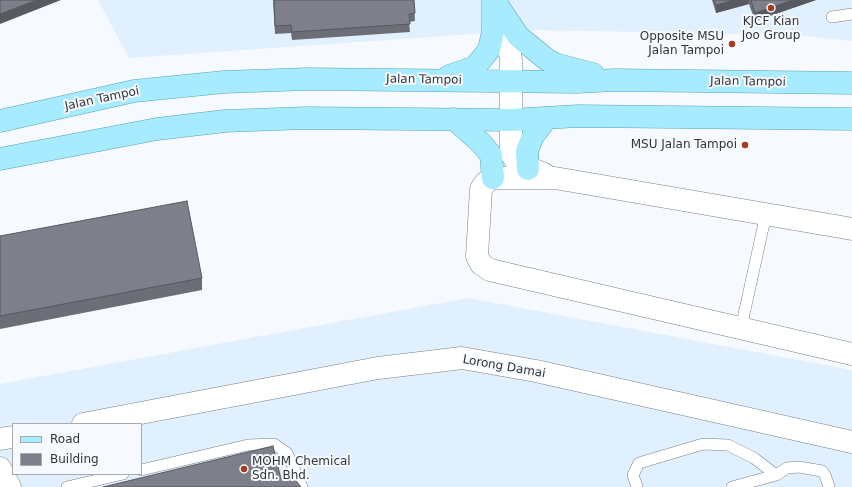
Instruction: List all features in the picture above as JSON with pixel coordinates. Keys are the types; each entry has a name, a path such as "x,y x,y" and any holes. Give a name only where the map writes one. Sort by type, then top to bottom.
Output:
{"main road":[{"path":"493,0 518,36 546,59 555,64 614,80"},
{"path":"438,80 475,67 488,50 493,31 493,0"},
{"name":"Jalan Tampoi","path":"0,121 134,91 224,82 308,79 511,82 577,82 614,80 852,83"},
{"path":"0,159 157,128 225,121 306,118 511,120 586,116 852,119"},
{"path":"528,169 526,151 533,136 547,118"},
{"path":"454,119 481,143 491,155 493,178"}],"street":[{"path":"493,0 509,48 511,82 511,153 517,163 528,169 555,178 852,229"},
{"path":"555,178 493,178 486,182 481,189 477,256 481,264 490,270 852,354"},
{"name":"Lorong Damai","path":"88,423 378,368 462,358 536,371 852,442"},
{"path":"0,439 12,437"},
{"path":"0,468 10,487"}],"lane":[{"path":"832,17 852,14"},
{"path":"741,328 766,214"},
{"path":"142,470 248,445 274,444 287,453 302,487"},
{"path":"636,487 633,475 639,464 703,444 728,445 754,458 776,475"},
{"path":"732,487 776,475 788,468 799,467 822,471 829,487"},
{"path":"68,487 119,475"}],"shaded area":[{"path":"98,0 852,0 852,41 794,35 532,30 129,58"},
{"path":"468,298 852,370 852,487 0,487 0,384"}],"building":[{"path":"0,0 36,0 0,14"},
{"path":"274,0 414,0 415,13 409,14 410,24 292,32 291,25 275,26"},
{"path":"714,0 734,0 716,5"},
{"path":"751,0 793,0 755,13"},
{"path":"187,201 202,278 0,316 0,236"},
{"name":"MOHM Chemical Sdn. Bhd.","path":"273,446 281,479 293,477 301,487 103,487"}],"place":[{"name":"KJCF Kian Joo Group","path":"771,8"},
{"name":"Opposite MSU Jalan Tampoi","path":"732,44"},
{"name":"MSU Jalan Tampoi","path":"745,145"},
{"name":"MOHM Chemical Sdn. Bhd.","path":"244,469"}]}
